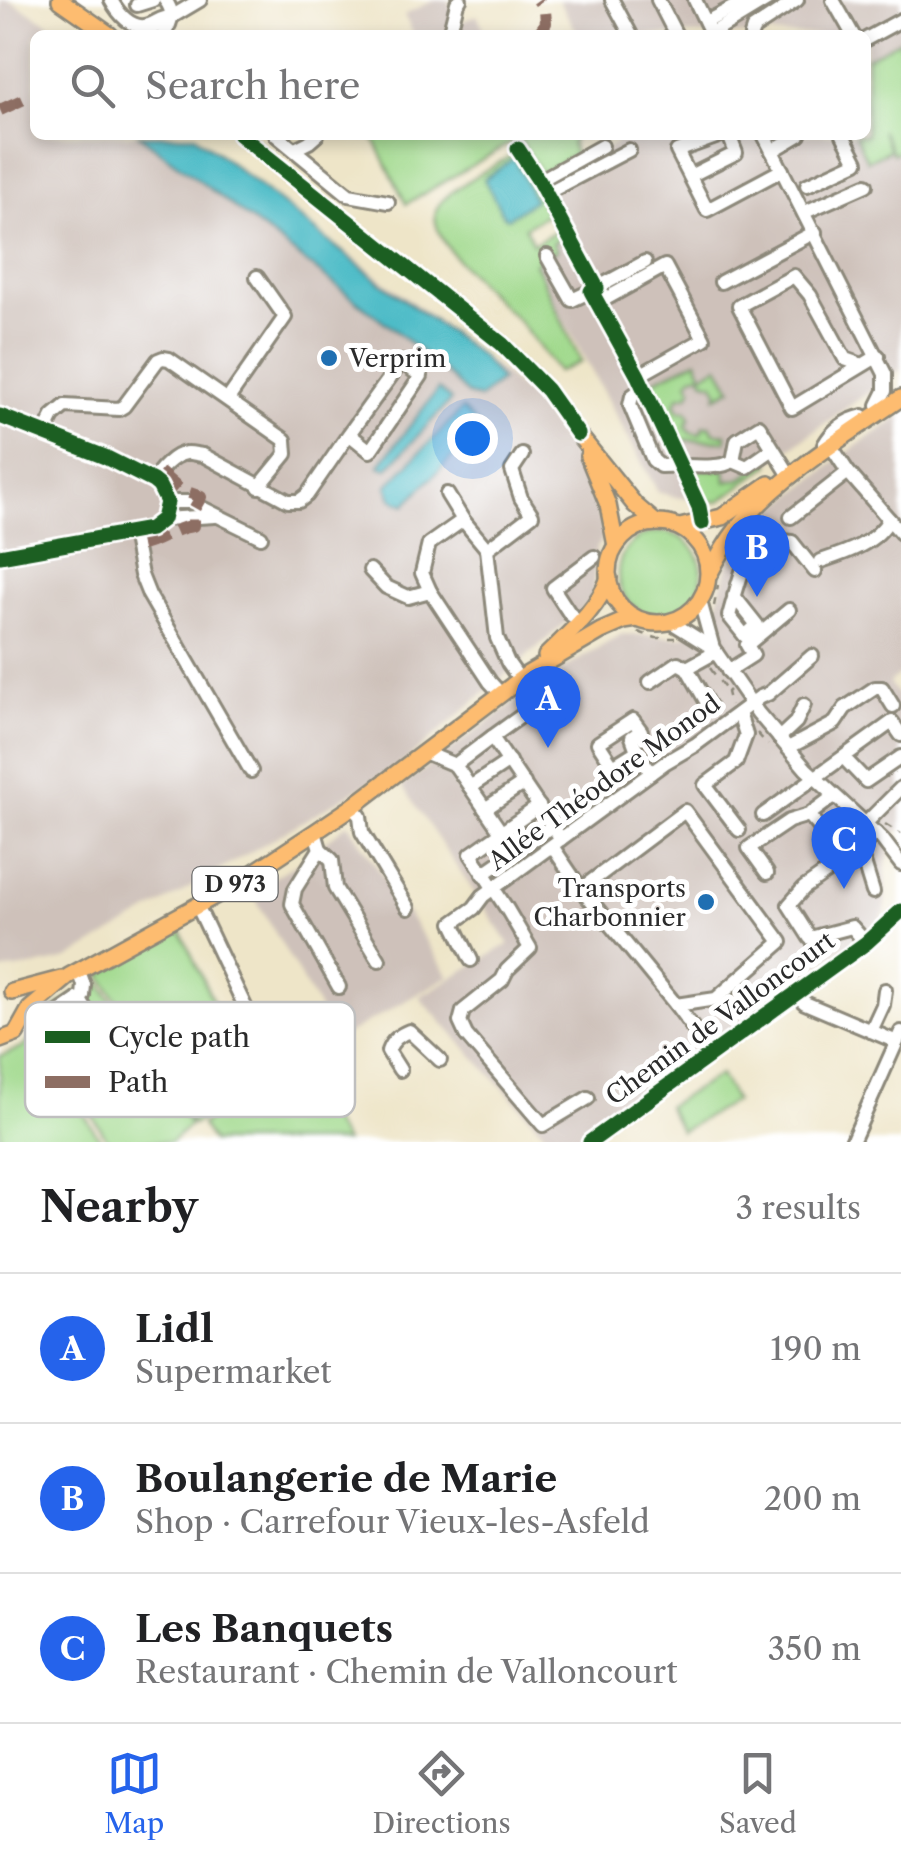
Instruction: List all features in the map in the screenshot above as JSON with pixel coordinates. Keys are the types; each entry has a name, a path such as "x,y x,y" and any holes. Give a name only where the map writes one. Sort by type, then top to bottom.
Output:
{"main road":[{"path":"60,0 103,30"},
{"path":"246,140 502,344 547,390 635,505 656,522"},
{"path":"901,390 828,446 722,517 680,527 656,522 629,532 611,556 608,578 632,625 671,622 682,617 700,601 708,575 737,529 771,494 828,446 863,416 901,390"},
{"path":"578,434 608,505 616,546"},
{"path":"680,527 704,552 708,575"},
{"name":"D 973","path":"523,678 580,622 603,594 608,578"},
{"name":"D 973","path":"38,1002 74,974 232,886 315,832 523,678 601,631 624,621 632,625"},
{"name":"D 973","path":"6,990 74,974"},
{"path":"0,1040 16,1034 25,1017 22,1003 6,990"}],"street":[{"path":"111,0 117,11 135,26 172,16"},
{"path":"137,5 153,0"},
{"path":"166,0 172,16 167,30"},
{"path":"149,30 200,0"},
{"path":"451,30 460,0"},
{"path":"612,0 628,30"},
{"path":"658,0 673,30"},
{"path":"695,0 710,30"},
{"path":"710,30 747,0"},
{"path":"710,30 767,0"},
{"path":"753,30 797,0"},
{"path":"834,0 850,30"},
{"path":"871,36 901,20"},
{"path":"282,140 348,195 388,202"},
{"path":"294,150 310,140"},
{"path":"707,140 677,152 707,210 782,170"},
{"path":"690,176 736,153 731,140"},
{"path":"766,140 886,374 901,390"},
{"path":"772,151 791,140"},
{"path":"807,185 857,162 846,140"},
{"path":"542,187 602,146"},
{"path":"518,149 542,187 641,382 700,507 702,523"},
{"path":"542,187 629,150"},
{"path":"804,212 866,185"},
{"path":"721,282 814,232"},
{"path":"548,256 572,300 665,266 704,339 641,382 632,396 630,405 653,460 660,466 725,466 733,461 737,440 759,426 786,471"},
{"path":"595,294 645,262"},
{"path":"862,364 845,358 810,295 794,276 739,306 792,408 878,356"},
{"path":"228,399 285,317 257,278"},
{"path":"45,432 52,416 65,406 111,410 124,406 154,366 163,358 169,359 285,440 286,454 260,486"},
{"path":"153,481 160,470 186,453 203,455 288,502 298,501 401,362 421,376 370,452 349,434"},
{"path":"878,405 885,392 886,374"},
{"path":"0,416 153,481 167,502 162,519 150,529 0,556"},
{"path":"828,446 901,532"},
{"path":"733,461 747,467 773,449"},
{"path":"487,549 532,515 521,498 512,470 522,455"},
{"path":"791,516 848,472"},
{"path":"448,494 487,549 497,638 508,663 523,678"},
{"path":"167,502 190,502 261,537"},
{"path":"162,519 216,516"},
{"path":"758,544 776,533 818,566 852,551 886,526 889,519"},
{"path":"463,520 429,544 422,573 430,591 501,694"},
{"path":"734,596 746,559 762,552 758,544 737,529"},
{"path":"133,533 149,595 251,771"},
{"path":"580,622 553,588 594,556"},
{"path":"370,570 386,587 408,597 430,591"},
{"path":"700,601 711,653"},
{"path":"728,671 753,654 746,645 789,610"},
{"path":"671,622 711,653 783,743 874,832 901,864"},
{"path":"687,668 711,653"},
{"name":"Allée Théodore Monod","path":"472,960 453,923 556,842 768,694 812,656"},
{"path":"650,682 678,663 687,668 710,708"},
{"path":"783,743 835,723 846,708 874,688 882,688 893,706"},
{"path":"455,765 542,701"},
{"path":"783,743 804,705"},
{"path":"739,713 746,735 736,762 705,785 739,830"},
{"path":"763,815 892,722 901,735"},
{"path":"492,737 552,826 556,842 581,889 712,1054"},
{"path":"637,751 651,773"},
{"path":"424,752 455,765 501,832"},
{"path":"844,758 866,781 901,756"},
{"path":"470,787 509,762"},
{"path":"485,809 524,783"},
{"path":"866,943 852,927 810,938 789,905 804,888 852,855 874,832 901,788"},
{"path":"767,873 749,848 789,821 809,815 834,796"},
{"path":"539,806 470,854 483,874 488,892 530,948 502,980 463,1010 460,1022 466,1036 543,1125 588,1098"},
{"path":"352,807 360,816 362,832 408,908"},
{"path":"581,889 685,811 782,942 716,999 676,1005"},
{"path":"809,815 836,846"},
{"path":"483,874 552,826"},
{"path":"315,832 320,850 332,860 334,888 379,960"},
{"path":"874,832 901,844"},
{"path":"320,850 295,889 292,904 339,987"},
{"path":"852,855 864,863 873,892"},
{"path":"198,905 243,1002"},
{"name":"Chemin de Valloncourt","path":"590,1142 866,943 900,914"},
{"path":"878,932 901,932"},
{"path":"73,1002 82,996 84,985 74,974"},
{"path":"871,1031 885,990"},
{"path":"794,994 805,1003 871,1031 900,1035 855,1140"},
{"path":"79,998 81,1002"},
{"path":"400,1070 388,1050 399,1035 409,1031 440,1060"}],"path":[{"path":"632,625 656,638 682,640"},
{"path":"711,653 727,692"}],"shaded area":[{"path":"0,0 9,0 60,30 30,30 30,140 196,140 467,343 532,398 570,450 601,519 603,537 597,549 592,600 404,762 68,959 0,971"},
{"path":"434,0 448,0 459,23 477,15 484,30 412,30 404,15"},
{"path":"558,0 901,0 901,369 722,497 679,498 658,492 531,261 561,237 537,192 621,140 871,140 871,30 576,30"},
{"path":"901,416 901,673 889,683 901,700 901,831 896,831 886,865 885,912 878,924 578,1142 553,1142 419,997 509,944 402,786 539,684 622,634 682,637 716,620 730,557 746,531"},
{"path":"348,823 449,976 355,1030 355,1002 315,1002 251,891 301,861"}],"green space":[{"path":"901,40 901,150 893,154 881,130 890,150 867,161 857,140 871,140 871,55"},
{"path":"374,140 511,140 512,142 406,204"},
{"path":"520,140 573,140 575,154 540,173"},
{"path":"512,155 519,156 547,214 525,227 533,244 556,231 560,237 553,243 557,250 535,263 581,362 558,372 520,323 452,253 436,221 437,208 450,194"},
{"path":"697,360 703,374 719,366 732,388 716,397 714,383 705,381 701,374 693,376 688,382 692,389 688,395 680,396 675,403 679,411 687,411 690,432 700,434 704,426 710,426 714,433 726,434 726,441 681,440 683,461 644,385"},
{"path":"768,460 770,464 720,501 701,503 688,469 725,469 726,482 744,478 757,462"},
{"path":"660,532 683,539 695,551 702,574 695,597 683,609 660,616 637,609 625,597 618,574 625,551 637,539"},
{"path":"180,929 213,1002 118,1002 101,975"},
{"path":"99,981 112,1002 64,1002"},
{"path":"25,1045 25,1117 86,1117 102,1142 5,1142 0,1135 0,1056"},
{"path":"720,1075 735,1101 681,1131 667,1106"},
{"path":"93,1117 185,1117 190,1125 171,1142 109,1142"},
{"path":"188,1117 204,1117 193,1125"},
{"path":"212,1117 328,1117 345,1142 212,1142 201,1125"}],"water":[{"path":"146,140 201,140 481,356 501,380 479,399 468,395 387,324"},
{"path":"514,158 534,200 508,218 484,179"},
{"path":"438,389 451,400 387,469 379,466"},
{"path":"462,409 481,428 405,505 392,499 387,486"}],"marked path":[{"path":"538,0 545,10 546,23 541,30"},
{"path":"0,110 30,96"},
{"path":"141,545 193,526 193,511 201,497 179,489 157,470"}],"cycle path":[{"path":"246,140 502,344 547,390 578,434"},
{"path":"518,149 597,288 591,291 638,376 699,507 702,523"},
{"path":"0,416 105,457 153,481 167,502 163,519 150,529 0,556"},
{"path":"590,1142 866,943 901,911"}],"place":[{"name":"Verprim","path":"329,358"},
{"name":"Boulangerie de Marie","path":"757,597"},
{"name":"Lidl","path":"548,748"},
{"name":"Les Banquets","path":"844,889"},
{"name":"Transports Charbonnier","path":"706,902"}]}
